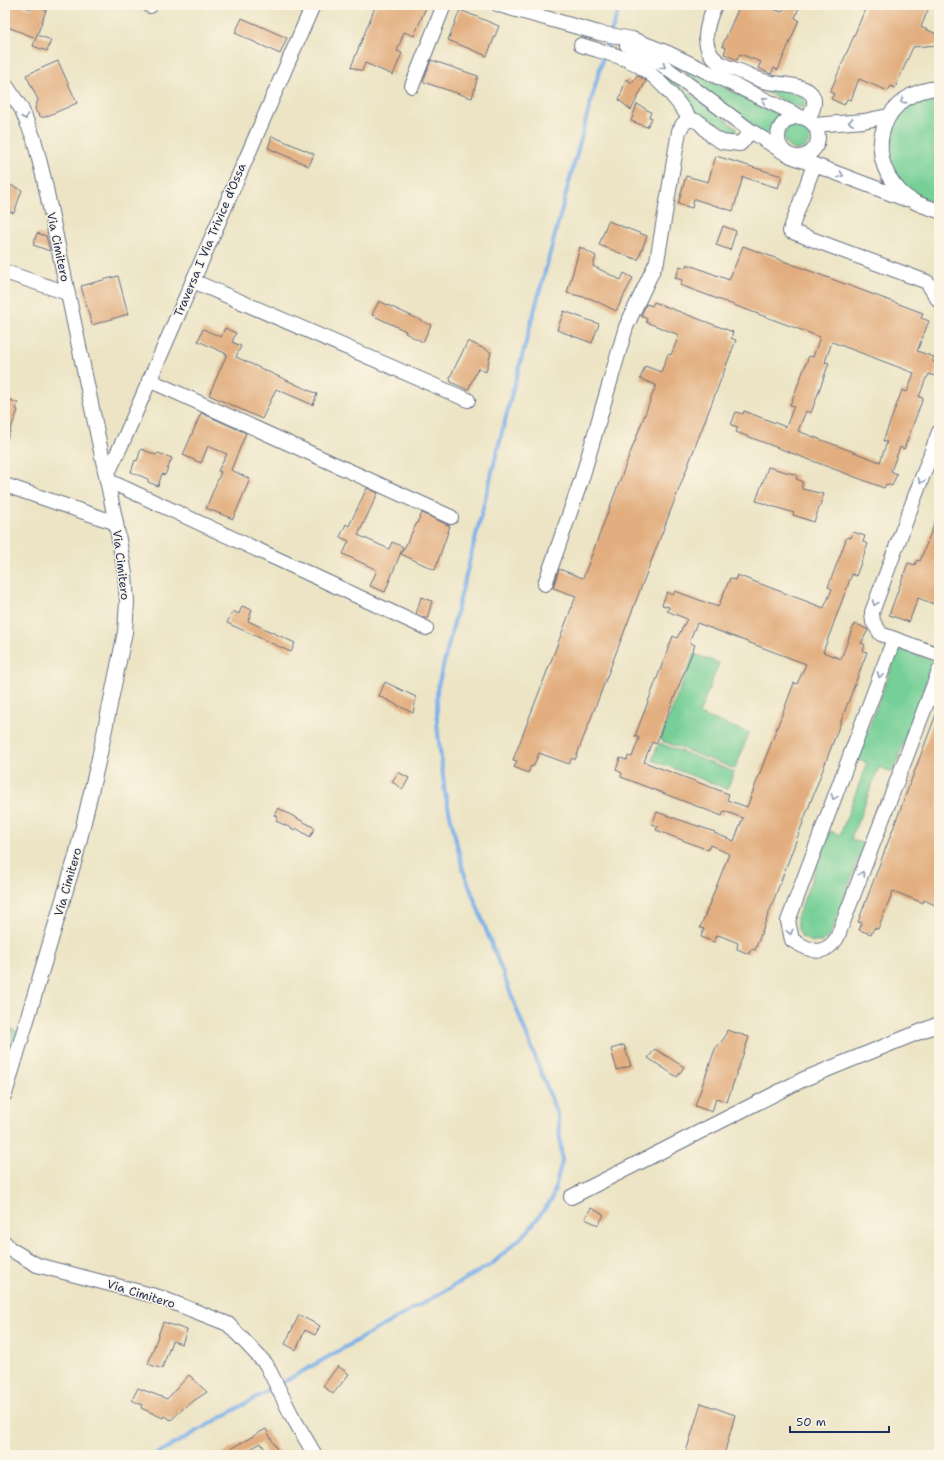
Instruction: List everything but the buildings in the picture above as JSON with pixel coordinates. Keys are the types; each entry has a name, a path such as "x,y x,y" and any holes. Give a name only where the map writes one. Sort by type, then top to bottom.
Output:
{"street":[{"name":"Traversa I Via Trivice d'Ossa","path":"107,477 313,5"},
{"path":"412,86 444,5"},
{"path":"499,5 668,53 807,120 818,134 817,144 811,153 802,157 788,155 782,150 777,140 778,130 789,118 807,120 864,121 888,116"},
{"path":"715,5 707,23 706,38 708,52 718,62 767,82 784,83 809,91 814,100 813,108 807,120"},
{"path":"631,42 751,132 788,155 939,211"},
{"path":"587,47 636,64 649,73 680,105 690,119 699,122 712,136 722,142 740,144 751,132"},
{"name":"Via Cimitero","path":"5,84 21,108 34,139 44,179 67,294 107,477 125,574 127,602 125,632 99,758 76,856 5,1094"},
{"path":"915,202 906,197 899,190 890,178 884,164 881,140 883,127 888,116 900,102 912,95 939,88"},
{"path":"545,584 582,478 626,327 657,261 679,131 683,124 690,119"},
{"path":"814,165 790,231 927,282 939,301"},
{"path":"5,272 67,294"},
{"path":"193,281 468,400"},
{"path":"149,380 451,517"},
{"path":"939,432 872,612 873,622 881,634 939,655"},
{"path":"107,477 426,628"},
{"path":"5,485 116,523"},
{"path":"894,638 788,921 792,940 807,949 822,951 831,947 837,938 939,670"},
{"path":"571,1197 804,1079 939,1024"},
{"name":"Via Cimitero","path":"5,1243 10,1249 37,1265 159,1297 228,1324 266,1364 291,1414 315,1455"}],"green space":[{"path":"653,67 737,128 735,135 725,136 714,130"},
{"path":"716,68 801,95 805,99 805,103 803,107 793,105"},
{"path":"688,70 782,116 771,131 765,135 685,74"},
{"path":"939,95 939,205 923,199 900,182 896,177 890,163 888,147 891,126 899,114 914,101"},
{"path":"797,124 806,128 810,137 806,146 797,150 788,146 784,137 788,128"},
{"path":"899,648 934,661 893,772 879,767 851,839 864,844 830,936 822,942 812,942 802,937 798,929 797,918 830,831 840,835 867,763 857,759"},
{"path":"694,654 719,663 699,714 749,733 735,769 660,740"},
{"path":"659,743 734,772 727,789 652,760"},
{"path":"5,1026 18,1032 5,1061"}],"waterway":[{"path":"155,1455 492,1264 527,1232 552,1199 562,1161 558,1116 463,870 445,793 437,724 437,690 511,397 603,57 620,5"}]}
